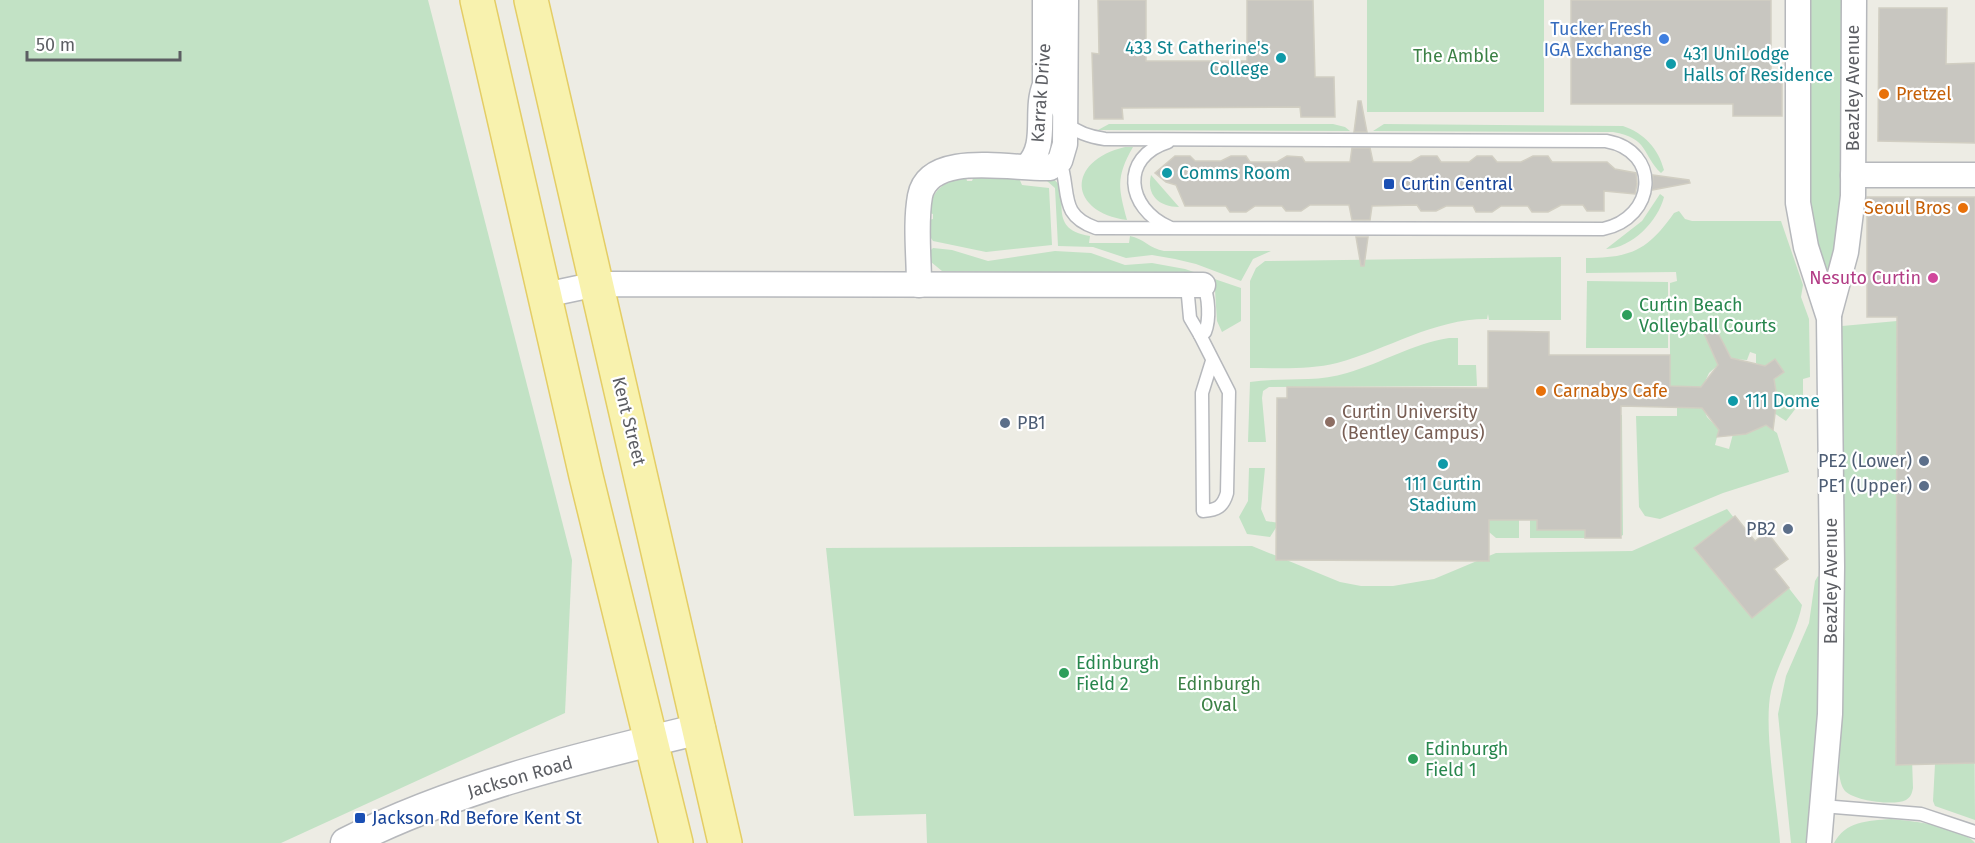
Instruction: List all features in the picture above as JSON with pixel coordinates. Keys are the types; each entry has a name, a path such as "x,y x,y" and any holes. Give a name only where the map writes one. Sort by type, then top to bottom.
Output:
{"main road":[{"path":"477,0 676,843"},
{"name":"Kent Street","path":"531,0 725,843"}],"street":[{"path":"485,32 488,0"},
{"name":"Karrak Drive","path":"1045,0 1045,85 1040,97 1038,150 1027,166 1050,168 1060,161 1065,144 1066,0"},
{"name":"Beazley Avenue","path":"1798,0 1798,194 1806,247 1828,318"},
{"name":"Beazley Avenue","path":"1819,843 1829,736 1832,579 1828,318 1850,230 1853,175 1854,0"},
{"path":"919,285 919,199 928,179 939,170 951,167 1027,166"},
{"path":"1853,175 1975,176"},
{"path":"545,295 597,284 1195,285"},
{"name":"Jackson Road","path":"346,843 443,800 700,729"}],"lane":[{"path":"1045,85 1053,105 1065,122 1082,136 1105,140 1606,141 1630,149 1644,166 1645,178 1641,206 1635,214 1616,226 1604,229 1096,228 1083,223 1071,211 1060,161"},
{"path":"1172,229 1154,219 1144,210 1134,193 1134,180 1141,160 1148,153 1158,145 1175,140"},
{"path":"1200,335 1205,332 1208,321 1206,292 1195,285 1190,318 1229,392 1230,471 1224,502 1216,510 1203,511 1202,393 1212,361"},
{"path":"1822,806 1921,814 1975,832"}],"green space":[{"path":"0,0 428,0 572,560 565,713 281,843 0,843"},
{"name":"The Amble","path":"1367,0 1544,0 1544,112 1367,112"},
{"path":"1804,0 1848,0 1846,219 1829,282 1811,236"},
{"path":"1109,124 1333,124 1350,131 1098,130"},
{"path":"1384,124 1623,126 1649,142 1664,170 1661,173 1633,138 1613,132 1373,131"},
{"path":"1125,147 1133,147 1123,167 1120,184 1127,220 1108,215 1094,207 1085,197 1082,186 1084,174 1092,163 1106,154"},
{"path":"1151,175 1179,207 1165,205 1152,194"},
{"path":"974,176 1018,176 1022,185 1049,188 1052,245 986,252 933,241 929,235 929,220 933,219 933,214 929,213 936,192 951,181 966,177 967,181 972,181"},
{"path":"1030,176 1051,178 1059,185 1063,218 1067,226 1076,232 1090,236 1089,243 1129,243 1130,236 1164,251 1271,251 1253,259 1241,281 1196,264 1175,259 1152,255 1126,258 1093,247 1058,246 1055,188 1047,181 1029,180"},
{"path":"1660,194 1664,197 1661,206 1650,224 1625,244 1606,249 1642,221"},
{"path":"1679,211 1685,219 1692,221 1781,221 1803,285 1801,297 1809,319 1810,377 1803,379 1803,399 1786,421 1774,413 1777,398 1773,380 1784,372 1775,359 1763,367 1756,363 1756,354 1750,352 1747,360 1732,359 1726,348 1713,353 1718,365 1709,373 1702,388 1670,387 1670,283 1677,281 1676,272 1586,273 1586,258 1627,254 1637,249 1656,236 1674,213"},
{"path":"933,248 952,250 988,261 1055,251 1091,253 1125,265 1152,263 1185,269 1241,288 1241,321 1222,332 1217,321 1215,290 1192,274 942,271 931,262 929,252"},
{"path":"1561,257 1561,320 1489,320 1488,314 1487,319 1467,320 1430,329 1337,363 1305,368 1250,368 1250,281 1256,268 1265,261"},
{"name":"Curtin Beach Volleyball Courts","path":"1587,281 1668,282 1668,348 1586,348"},
{"path":"1897,321 1913,788 1909,798 1893,803 1866,800 1850,795 1843,787 1839,773 1845,612 1842,326"},
{"path":"1458,338 1458,365 1476,365 1477,386 1269,387 1263,391 1262,398 1266,442 1248,442 1250,382 1335,376 1422,345"},
{"path":"1702,405 1707,417 1719,429 1715,445 1729,449 1733,434 1752,432 1765,424 1777,433 1789,472 1723,493 1660,519 1645,516 1639,507 1636,416 1677,416 1677,408"},
{"path":"1610,415 1622,415 1623,535 1617,538 1530,538 1530,520 1537,520 1538,530 1587,530"},
{"path":"1249,468 1265,468 1261,509 1266,521 1279,523 1270,537 1247,534 1239,517 1248,501"},
{"name":"Edinburgh Oval","path":"1727,509 1802,605 1796,627 1774,680 1769,707 1770,745 1780,843 927,843 926,814 854,816 826,548 1252,546 1340,582 1361,586 1393,586 1434,579 1496,553 1632,551"},
{"path":"1489,520 1519,520 1519,538 1496,538 1489,532"},
{"path":"1818,576 1821,579 1818,716 1808,843 1791,843 1778,714 1786,676 1809,623 1815,581"},
{"path":"1974,693 1975,820 1935,806 1933,801 1935,764 1950,763"},
{"path":"1891,819 1948,828 1969,837 1975,843 1834,843 1851,826"}],"building":[{"name":"433 St Catherine's College","path":"1098,0 1146,0 1146,61 1247,61 1247,0 1313,0 1315,77 1334,77 1335,117 1301,117 1300,107 1122,108 1123,119 1094,119 1092,53 1099,54"},
{"name":"431 UniLodge Halls of Residence","path":"1571,0 1771,0 1771,79 1782,79 1782,116 1733,116 1733,104 1571,104"},
{"path":"1879,8 1947,8 1946,64 1975,63 1975,143 1878,141"},
{"path":"1358,101 1361,101 1367,132 1354,132"},
{"path":"1352,148 1370,148 1373,162 1411,162 1421,156 1437,156 1441,162 1469,162 1477,156 1492,156 1497,162 1521,162 1533,156 1548,156 1552,162 1607,162 1615,169 1636,173 1637,184 1635,194 1604,191 1604,211 1587,211 1583,205 1561,205 1548,212 1532,212 1528,206 1501,206 1492,212 1476,212 1473,206 1446,206 1436,211 1421,211 1417,205 1372,206 1370,220 1352,220 1349,205 1310,205 1301,211 1286,211 1282,206 1255,206 1246,212 1230,212 1226,206 1185,206 1176,185 1166,182 1155,173 1175,156 1190,156 1195,161 1221,161 1231,156 1246,156 1250,162 1277,162 1287,156 1302,157 1305,162 1350,162"},
{"path":"1653,175 1689,180 1690,183 1652,190"},
{"path":"1867,197 1975,197 1975,763 1896,765 1897,317 1867,317"},
{"path":"1356,237 1368,237 1364,266 1361,266"},
{"name":"111 Curtin Stadium","path":"1714,325 1731,358 1765,366 1775,359 1784,372 1774,379 1777,398 1773,430 1766,425 1746,434 1717,437 1719,430 1702,408 1621,406 1621,538 1585,538 1585,530 1537,530 1537,520 1489,520 1489,561 1276,560 1277,398 1287,398 1287,387 1488,388 1488,331 1549,332 1549,355 1670,355 1670,386 1701,387 1718,365 1703,331"},
{"path":"1735,516 1755,541 1767,532 1788,559 1774,569 1789,588 1752,618 1694,548"}],"place":[{"name":"Tucker Fresh IGA Exchange","path":"1664,39"},
{"name":"433 St Catherine's College","path":"1281,58"},
{"name":"431 UniLodge Halls of Residence","path":"1671,64"},
{"name":"Pretzel","path":"1884,94"},
{"name":"Comms Room","path":"1167,173"},
{"name":"Curtin Central","path":"1389,184"},
{"name":"Seoul Bros","path":"1963,208"},
{"name":"Nesuto Curtin","path":"1933,278"},
{"name":"Curtin Beach Volleyball Courts","path":"1627,315"},
{"name":"Carnabys Cafe","path":"1541,391"},
{"name":"111 Dome","path":"1733,401"},
{"name":"Curtin University (Bentley Campus)","path":"1330,422"},
{"name":"PB1","path":"1005,423"},
{"name":"PE2 (Lower)","path":"1924,461"},
{"name":"111 Curtin Stadium","path":"1443,464"},
{"name":"PE1 (Upper)","path":"1924,486"},
{"name":"PB2","path":"1788,529"},
{"name":"Edinburgh Field 2","path":"1064,673"},
{"name":"Edinburgh Field 1","path":"1413,759"},
{"name":"Jackson Rd Before Kent St","path":"360,818"}]}
